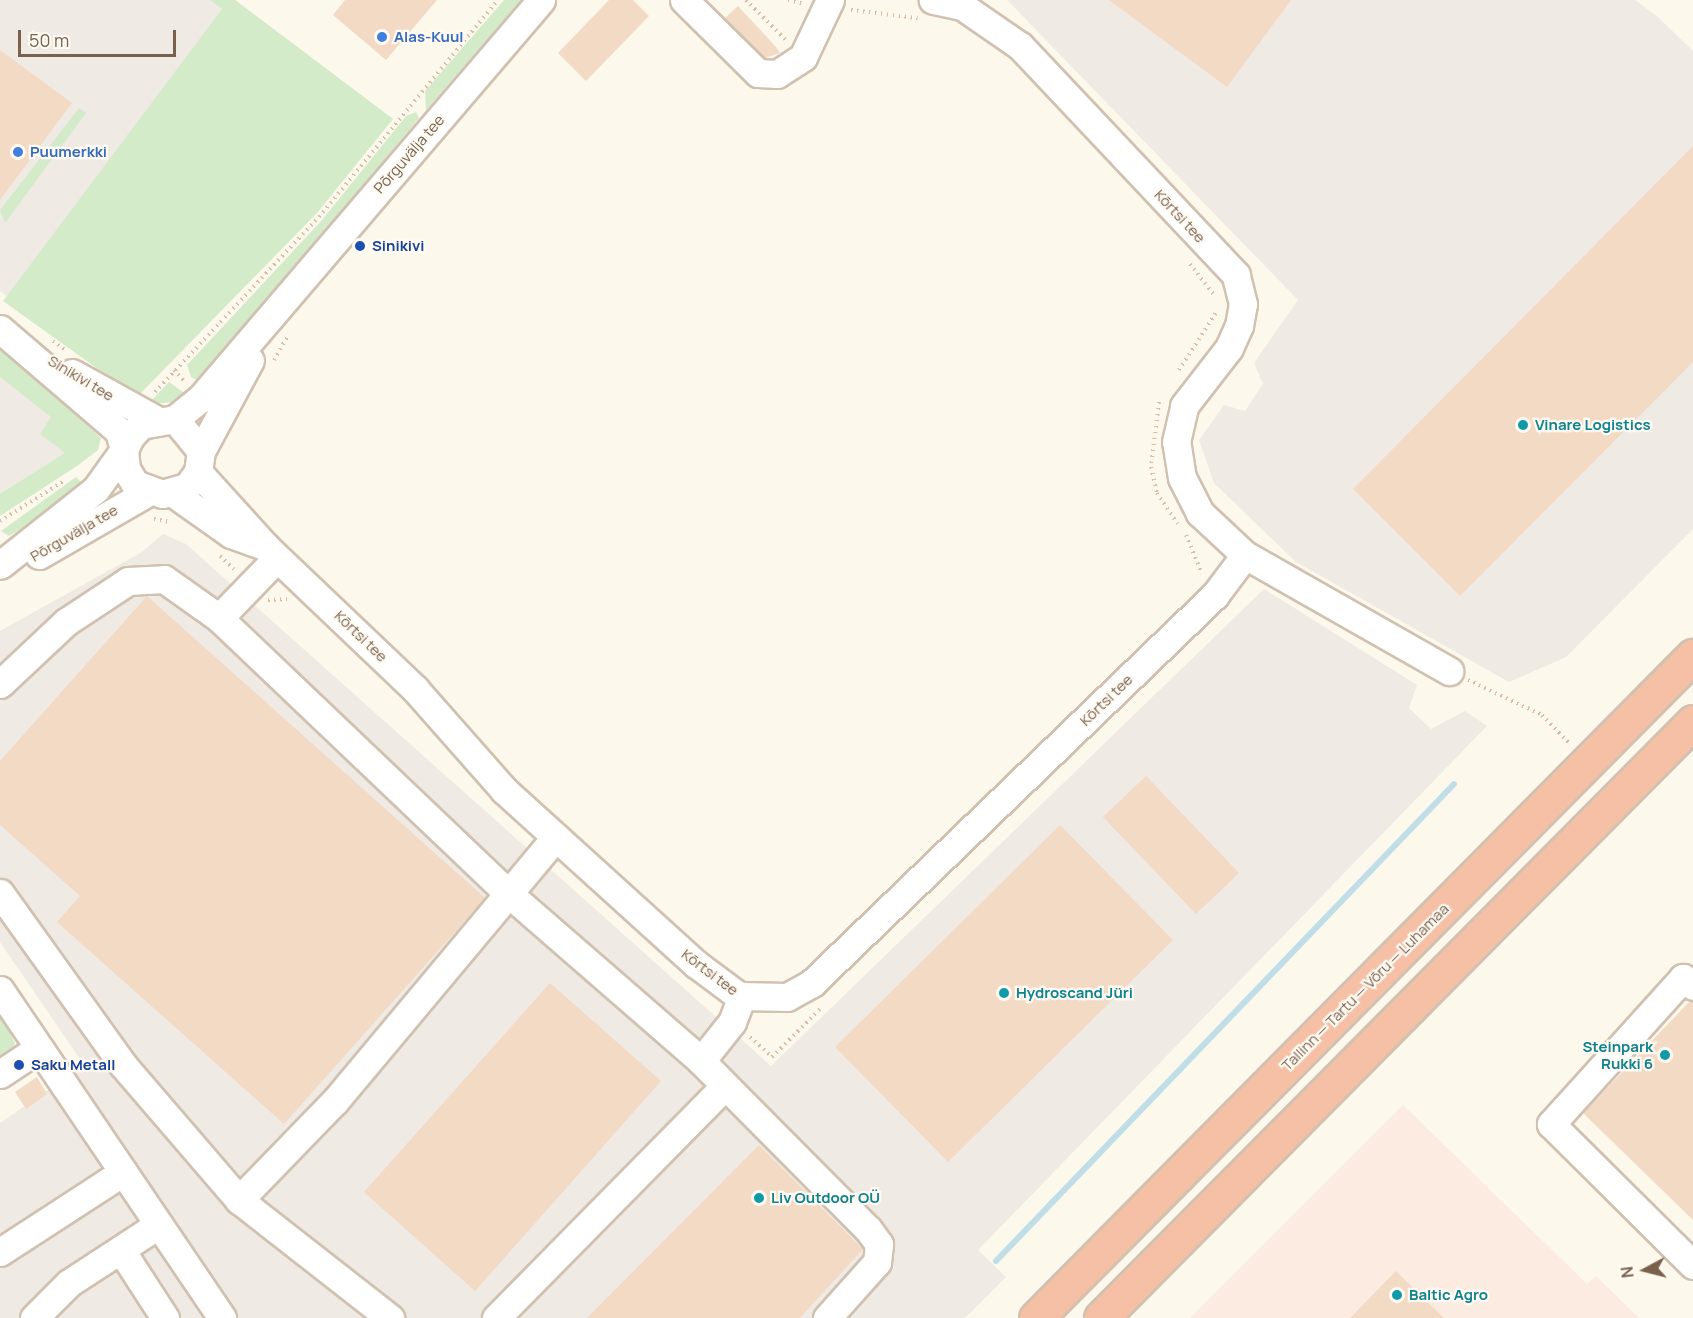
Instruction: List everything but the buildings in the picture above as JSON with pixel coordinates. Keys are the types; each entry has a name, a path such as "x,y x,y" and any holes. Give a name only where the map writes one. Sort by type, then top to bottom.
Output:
{"highway":[{"name":"Tallinn — Tartu — Võru — Luhamaa","path":"1036,1318 1693,656"},
{"path":"1101,1318 1693,722"}],"street":[{"name":"Põrguvälja tee","path":"165,419 200,399 286,318 542,0"},
{"path":"684,0 758,73 777,74 803,57 830,4"},
{"name":"Kõrtsi tee","path":"930,9 962,6 1020,46 1236,275 1243,304 1239,326 1229,348 1184,406 1176,442 1182,478 1200,513 1245,555 1449,671"},
{"name":"Põrguvälja tee","path":"200,462 286,318"},
{"name":"Sinikivi tee","path":"4,332 120,402 165,419"},
{"name":"Sinikivi tee","path":"4,332 110,422 124,450"},
{"path":"165,419 200,462 160,492 135,484 124,450 141,425 165,419"},
{"name":"Põrguvälja tee","path":"0,573 60,544 124,450"},
{"name":"Kõrtsi tee","path":"200,462 271,552 416,689 504,790 696,964 742,996 787,997 812,983 1215,595 1245,555"},
{"name":"Põrguvälja tee","path":"0,565 96,490 160,492"},
{"name":"Kõrtsi tee","path":"160,492 206,519 271,552"},
{"path":"219,618 252,586 271,552"},
{"path":"0,684 66,622 128,581 164,579 219,618 508,893 701,1061 879,1244 877,1262 827,1318"},
{"path":"239,1200 335,1101 556,837"},
{"path":"0,893 123,1065 239,1200 390,1318"},
{"path":"1693,986 1683,978 1551,1124 1693,1265"},
{"path":"0,990 222,1318"},
{"path":"701,1061 732,1022 742,996"},
{"path":"0,1074 39,1047"},
{"path":"0,1085 0,1090"},
{"path":"496,1318 726,1086"},
{"path":"0,1252 123,1172"},
{"path":"34,1318 69,1283 158,1225"},
{"path":"121,1250 165,1318"}],"path":[{"path":"120,402 126,393 139,400 152,396 319,217 498,0"},
{"path":"746,0 803,57"},
{"path":"788,0 930,9"},
{"path":"1172,381 1217,311 1218,300 1188,261"},
{"path":"267,371 286,318"},
{"path":"48,338 78,358"},
{"path":"1165,390 1155,409 1151,467 1157,493 1195,546 1199,569 1215,595"},
{"path":"0,521 96,490 121,519 169,521 195,533 206,519"},
{"path":"211,548 267,601 288,599 296,604"},
{"path":"1449,671 1542,714 1587,762"},
{"path":"732,1022 772,1057 832,997"}],"shaded area":[{"path":"0,0 235,0 393,119 135,393 0,291"},
{"path":"1007,0 1635,0 1658,17 1693,51 1693,529 1566,657 1509,682 1296,562 1214,483 1199,440 1224,405 1245,411 1263,384 1254,363 1298,300"},
{"path":"0,364 69,415 73,458 0,508"},
{"path":"163,534 186,544 771,1066 1264,589 1417,685 1409,708 1431,729 1465,711 1487,726 978,1250 1006,1277 965,1318 0,1318 0,1123 84,1065 0,942 0,631 142,552"},
{"path":"1403,1105 1587,1284 1596,1276 1639,1318 1190,1318"}],"green space":[{"path":"210,0 235,0 393,119 317,213 137,397 3,301 222,9"},
{"path":"504,0 521,0 426,110 425,91"},
{"path":"79,108 86,113 5,223 0,210"},
{"path":"416,112 419,118 199,381 191,377 187,365 322,220 406,116"},
{"path":"0,344 101,438 98,450 0,516 0,494 65,453 40,434 51,417 0,377"},
{"path":"169,382 187,395 177,402 148,404"},
{"path":"76,477 87,488 75,498 9,536 1,531"},
{"path":"0,1012 15,1043 13,1052 0,1058"}],"waterway":[{"path":"996,1261 1454,784"}],"place":[{"name":"Alas-Kuul","path":"382,37"},
{"name":"Puumerkki","path":"18,152"},
{"name":"Sinikivi","path":"360,246"},
{"name":"Vinare Logistics","path":"1523,425"},
{"name":"Hydroscand Jüri","path":"1004,993"},
{"name":"Steinpark Rukki 6","path":"1665,1055"},
{"name":"Saku Metall","path":"19,1065"},
{"name":"Liv Outdoor OÜ","path":"759,1198"},
{"name":"Baltic Agro","path":"1397,1295"}]}
